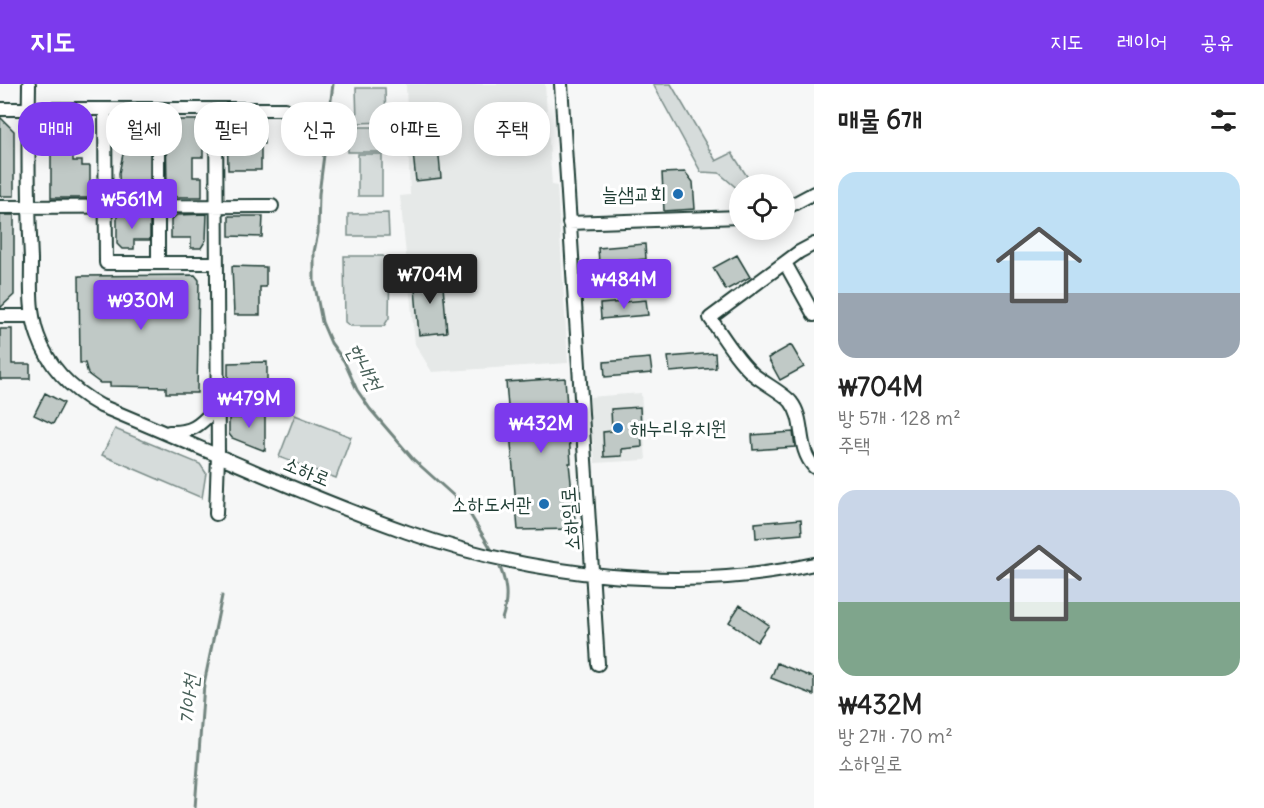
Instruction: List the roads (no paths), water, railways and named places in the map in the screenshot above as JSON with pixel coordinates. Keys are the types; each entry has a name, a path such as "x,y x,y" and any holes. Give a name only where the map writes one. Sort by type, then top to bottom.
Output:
{"street":[{"name":"소하로","path":"29,84 29,102"},
{"name":"소하일로","path":"561,84 598,664"},
{"path":"0,109 18,109"},
{"path":"94,110 105,110 106,263 217,263"},
{"name":"소하로","path":"29,156 33,315 38,336 49,360 59,374 76,391 101,406 408,532 466,550 593,575 641,579 728,577 814,564"},
{"path":"158,156 158,263"},
{"path":"216,156 219,456 216,514"},
{"path":"795,203 814,193"},
{"path":"0,207 272,206"},
{"path":"569,223 729,217"},
{"path":"814,244 799,252 710,318 750,372 790,402 800,421 801,440 807,459 814,466"},
{"path":"785,263 814,315"},
{"path":"0,316 33,315"},
{"path":"164,432 190,431 200,425 218,406"}],"waterway":[{"name":"한내천","path":"333,84 319,194 318,233 314,252 314,281 322,322 331,343 344,361 357,390 370,409 413,459 465,506 493,552"},
{"name":"한내천","path":"497,561 506,590 506,604 502,619"},
{"name":"기아천","path":"195,808 204,684 222,596"}],"place":[{"name":"늘샘교회","path":"678,194"},
{"name":"해누리유치원","path":"618,428"},
{"name":"소하도서관","path":"544,504"}]}
